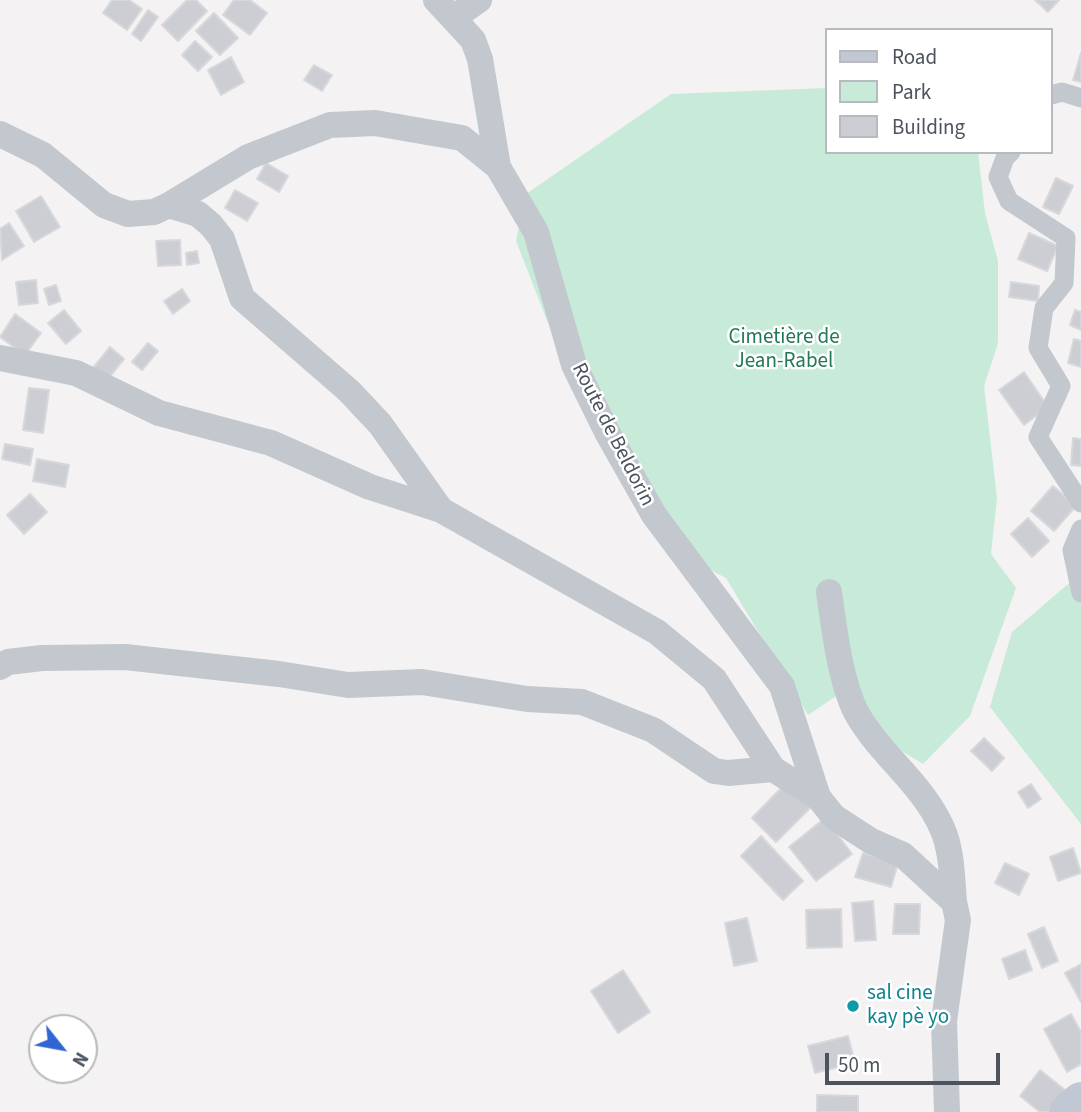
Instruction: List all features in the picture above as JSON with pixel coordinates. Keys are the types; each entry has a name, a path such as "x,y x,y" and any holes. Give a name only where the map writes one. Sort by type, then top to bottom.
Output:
{"main road":[{"path":"1068,1112 1081,1101"}],"street":[{"path":"479,0 445,9 473,40 480,59 498,167"},
{"path":"1053,94 1062,92 1081,98"},
{"name":"Route de Beldorin","path":"0,134 43,155 104,205 128,214 154,212 248,157 301,133 330,125 375,123 462,138 498,167 536,232 574,365 607,432 654,516 782,686 818,797 834,817 871,841 903,855 954,902"},
{"path":"1010,154 1005,158 998,177 1009,201 1066,238 1064,283 1044,308 1038,348 1061,386 1038,437 1081,503"},
{"path":"169,205 198,214 211,225 222,239 242,298 349,391 380,424 441,510"},
{"path":"0,358 76,373 159,413 271,443 370,487 441,510 657,632 715,679 773,769 818,797"},
{"path":"1081,529 1072,550 1081,593"},
{"path":"829,592 855,709 938,820 949,855 958,920 944,1021 947,1112"},
{"path":"3,664 42,658 125,657 279,674 348,685 422,682 527,699 582,702 653,730 714,771 728,773 773,769"}],"green space":[{"name":"Cimetière de Jean-Rabel","path":"825,88 825,154 978,154 985,213 998,261 998,343 984,386 997,498 991,554 1016,588 970,716 923,764 882,739 845,690 808,715 726,578 684,556 561,356 516,241 526,194 671,94"},
{"path":"1081,573 1081,824 990,707 1012,632"}],"building":[{"path":"112,0 129,0 142,9 127,30 103,13"},
{"path":"187,0 196,0 207,11 178,41 162,25"},
{"path":"234,0 250,0 267,13 250,35 223,15"},
{"path":"1035,0 1059,0 1048,12"},
{"path":"148,10 158,17 141,41 132,34"},
{"path":"214,13 238,38 220,55 196,31"},
{"path":"195,41 212,57 198,71 182,55"},
{"path":"1081,53 1081,82 1073,80"},
{"path":"231,57 244,82 221,95 208,70"},
{"path":"314,65 332,75 322,91 304,80"},
{"path":"266,163 288,176 279,192 257,179"},
{"path":"1056,178 1073,186 1059,214 1043,207"},
{"path":"235,190 258,203 247,221 225,208"},
{"path":"41,196 60,227 34,242 16,211"},
{"path":"9,223 24,246 2,260 0,229"},
{"path":"1029,233 1058,246 1047,271 1018,259"},
{"path":"180,240 181,265 158,266 156,241"},
{"path":"197,251 199,263 187,265 186,253"},
{"path":"36,280 38,303 19,305 16,282"},
{"path":"1011,282 1039,286 1038,301 1009,297"},
{"path":"56,285 61,301 49,305 44,289"},
{"path":"182,289 190,301 173,314 164,301"},
{"path":"64,310 81,331 66,344 48,323"},
{"path":"1075,310 1081,312 1081,330 1070,325"},
{"path":"15,314 41,333 25,355 0,337"},
{"path":"1074,339 1081,341 1081,367 1068,363"},
{"path":"148,343 158,351 142,370 132,362"},
{"path":"110,347 124,359 107,380 93,368"},
{"path":"1024,372 1048,407 1024,425 999,390"},
{"path":"29,388 49,390 43,433 23,430"},
{"path":"1073,438 1081,439 1081,466 1071,465"},
{"path":"5,444 33,449 30,465 2,459"},
{"path":"37,459 69,465 65,487 33,481"},
{"path":"1053,486 1076,506 1054,531 1031,511"},
{"path":"30,494 47,512 24,534 7,515"},
{"path":"1028,518 1049,541 1032,557 1011,534"},
{"path":"984,738 1004,758 992,771 971,751"},
{"path":"788,781 812,806 776,842 752,818"},
{"path":"1031,784 1041,799 1028,808 1018,792"},
{"path":"825,818 852,854 816,881 789,847"},
{"path":"761,836 803,881 783,900 741,856"},
{"path":"1073,848 1081,873 1058,881 1050,857"},
{"path":"863,853 898,863 891,887 855,877"},
{"path":"1005,863 1029,874 1019,895 995,883"},
{"path":"873,901 876,940 855,941 852,903"},
{"path":"895,904 920,904 919,934 893,934"},
{"path":"841,909 842,947 807,948 806,910"},
{"path":"747,918 757,961 734,966 725,923"},
{"path":"1044,927 1058,961 1042,968 1028,934"},
{"path":"1025,950 1032,970 1009,979 1002,959"},
{"path":"1081,964 1081,1002 1065,973"},
{"path":"623,970 650,1012 618,1033 591,991"},
{"path":"1071,1014 1081,1032 1081,1064 1067,1072 1044,1029"},
{"path":"848,1036 855,1063 815,1073 808,1046"},
{"path":"1040,1070 1065,1090 1048,1112 1040,1112 1020,1096"},
{"path":"817,1095 858,1096 858,1112 817,1112"}],"place":[{"name":"sal cine kay pè yo","path":"853,1006"}]}
